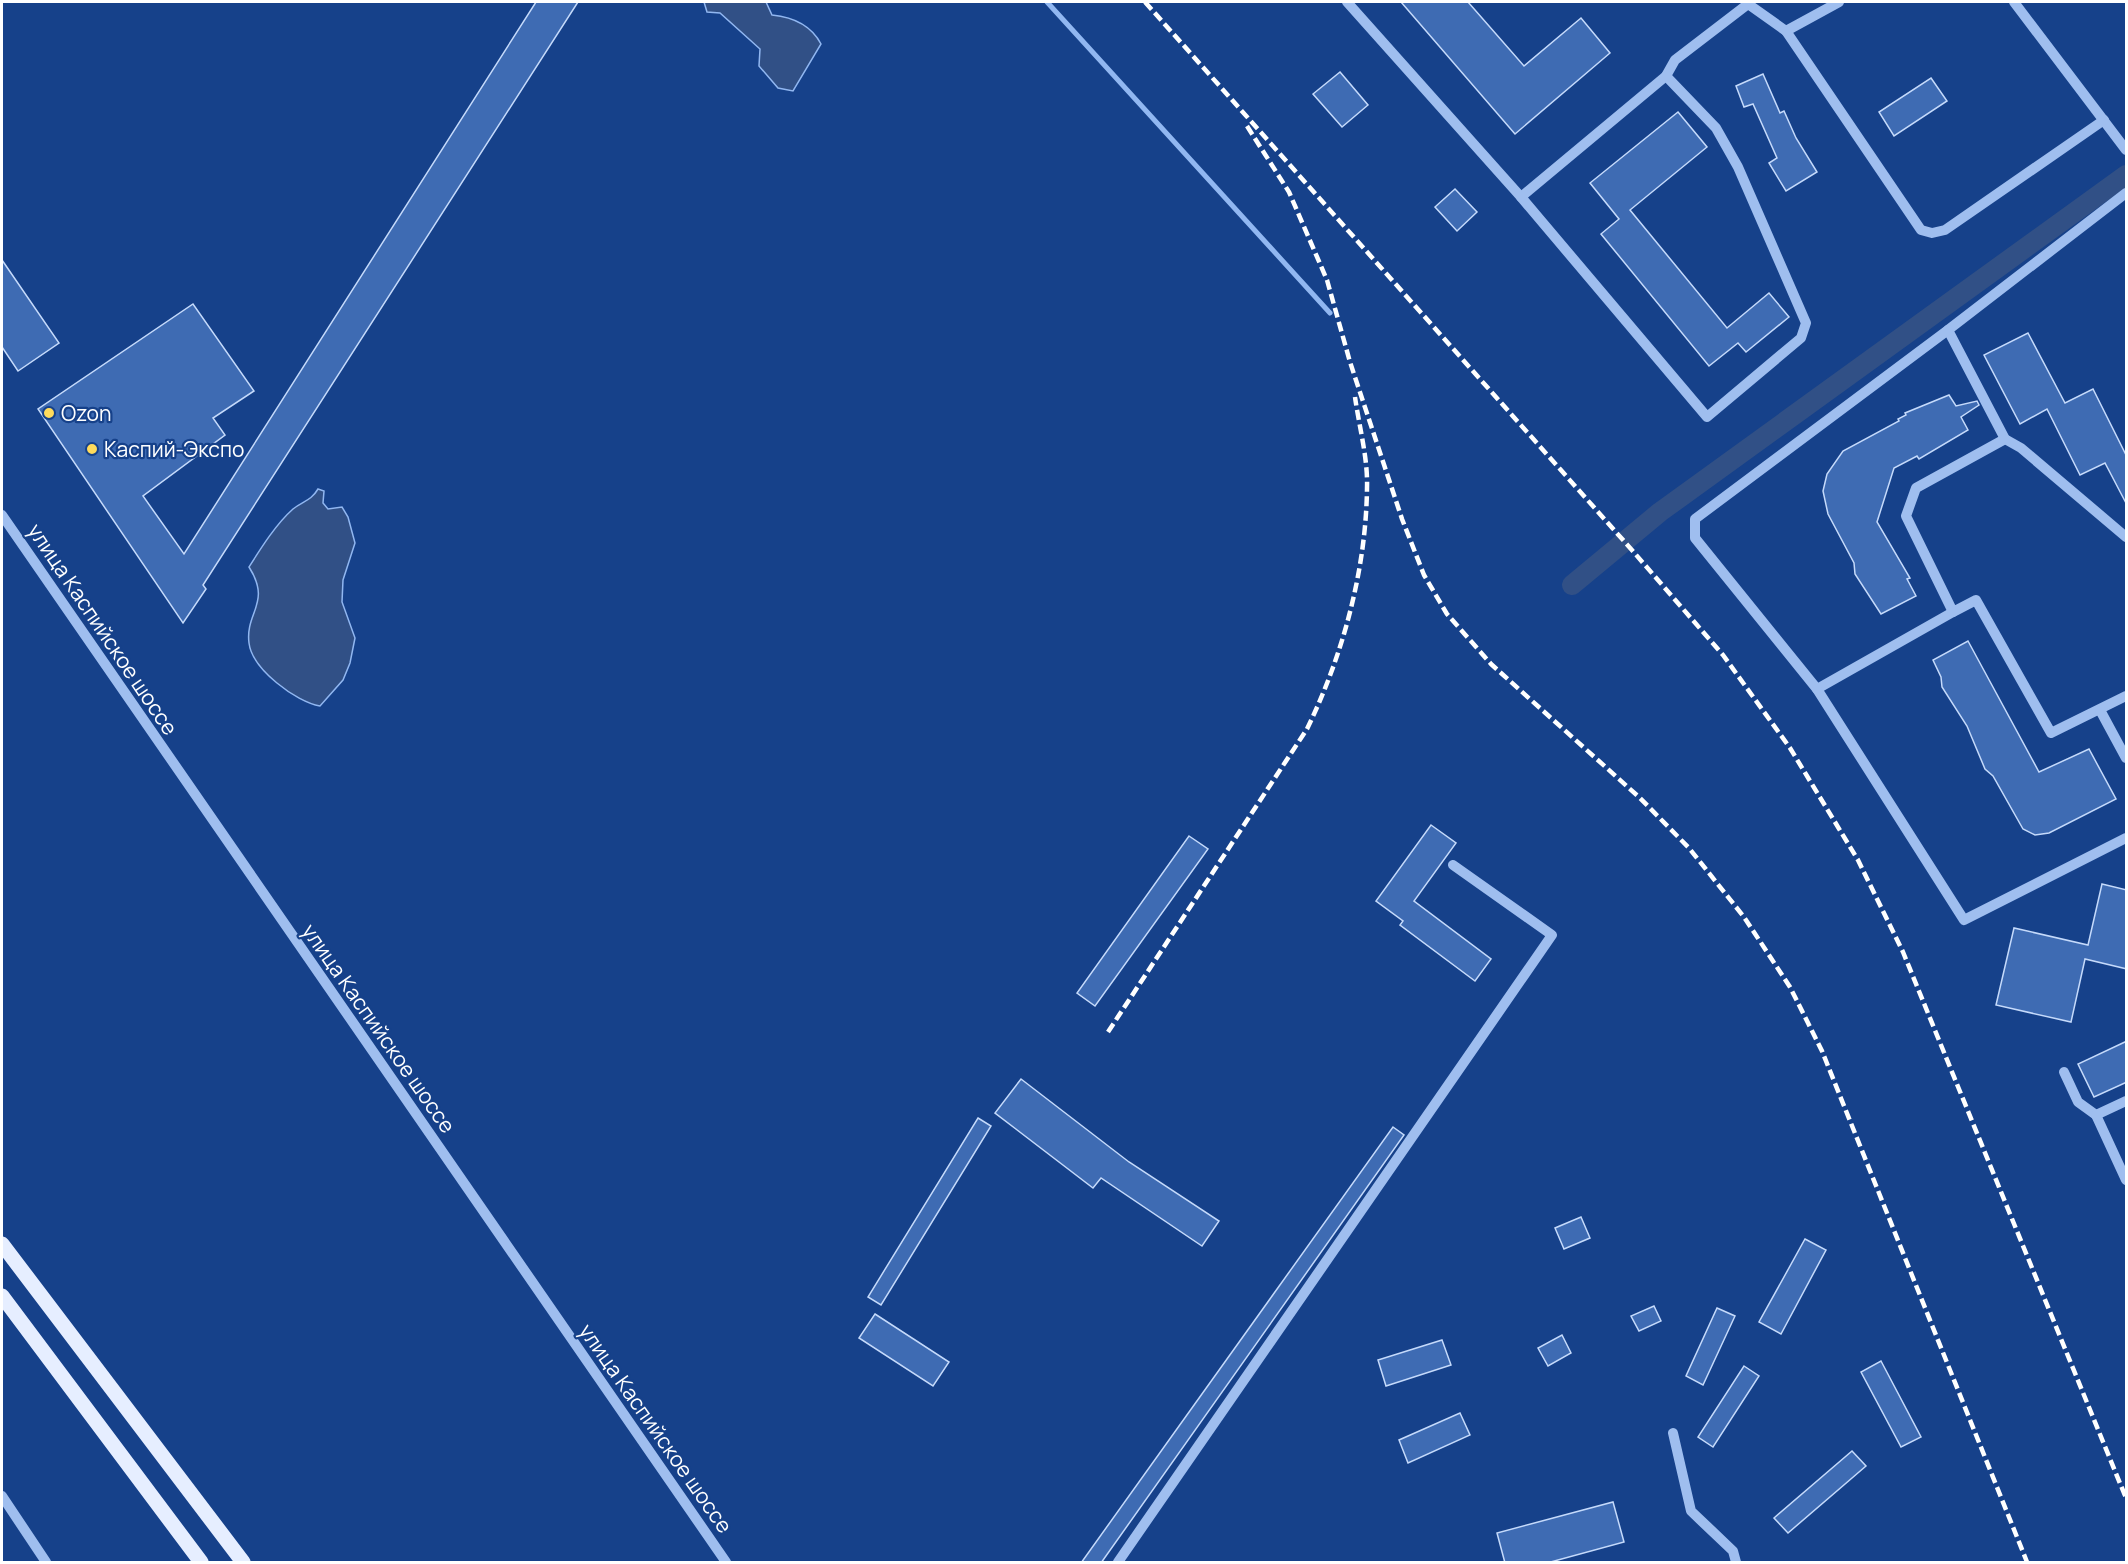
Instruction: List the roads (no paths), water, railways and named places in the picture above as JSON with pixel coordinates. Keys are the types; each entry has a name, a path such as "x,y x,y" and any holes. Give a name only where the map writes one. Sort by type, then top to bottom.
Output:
{"main road":[{"path":"2,1244 243,1563"},
{"path":"2,1296 201,1563"}],"street":[{"path":"1347,2 1521,197 1707,417 1801,338 1806,323 1738,167 1716,128 1666,76"},
{"path":"1786,31 1839,2"},
{"path":"2014,2 2127,150"},
{"path":"1521,197 1666,76 1675,60 1748,3 1786,31 1921,230 1932,233 1945,230 2104,120"},
{"path":"2127,193 1695,519 1695,538 1817,689 1964,920 2127,838"},
{"path":"1948,330 2005,439 2021,448 2127,537"},
{"path":"1953,612 1906,516 1916,488 2005,439"},
{"name":"улица Каспийское шоссе","path":"2,515 726,1563"},
{"path":"1817,689 1976,600 2051,733 2127,696"},
{"path":"2100,710 2127,758"},
{"path":"1118,1563 1552,935 1453,865"},
{"path":"2064,1072 2078,1102 2096,1115 2127,1180"},
{"path":"2096,1115 2127,1101"},
{"path":"1673,1433 1691,1511 1733,1551 1736,1563"},
{"path":"2,1496 46,1563"}],"water":[{"path":"704,2 766,2 772,15 794,20 817,37 821,44 793,91 778,88 759,66 760,49 720,13 707,12"},
{"path":"318,489 324,491 323,503 328,509 342,507 348,517 355,543 343,580 342,602 355,638 350,663 343,680 320,706 299,698 277,683 258,663 249,643 249,632 258,599 258,590 249,567 281,522 293,509 313,496"}],"waterway":[{"path":"1047,2 1330,313"},
{"path":"1572,585 1660,512 2126,175"}],"railway":[{"path":"1145,2 1723,655 1790,748 1858,860 1903,952 2126,1498"},
{"path":"1247,126 1289,192 1327,280 1350,362 1402,519 1424,575 1447,614 1491,664 1640,798 1689,848 1744,917 1790,987 1822,1051 2027,1562"},
{"path":"1108,1032 1307,729 1320,701 1342,642 1350,612 1366,519 1366,465 1355,397"}],"place":[{"name":"Ozon","path":"49,413"},
{"name":"Каспий-Экспо","path":"92,449"}]}
